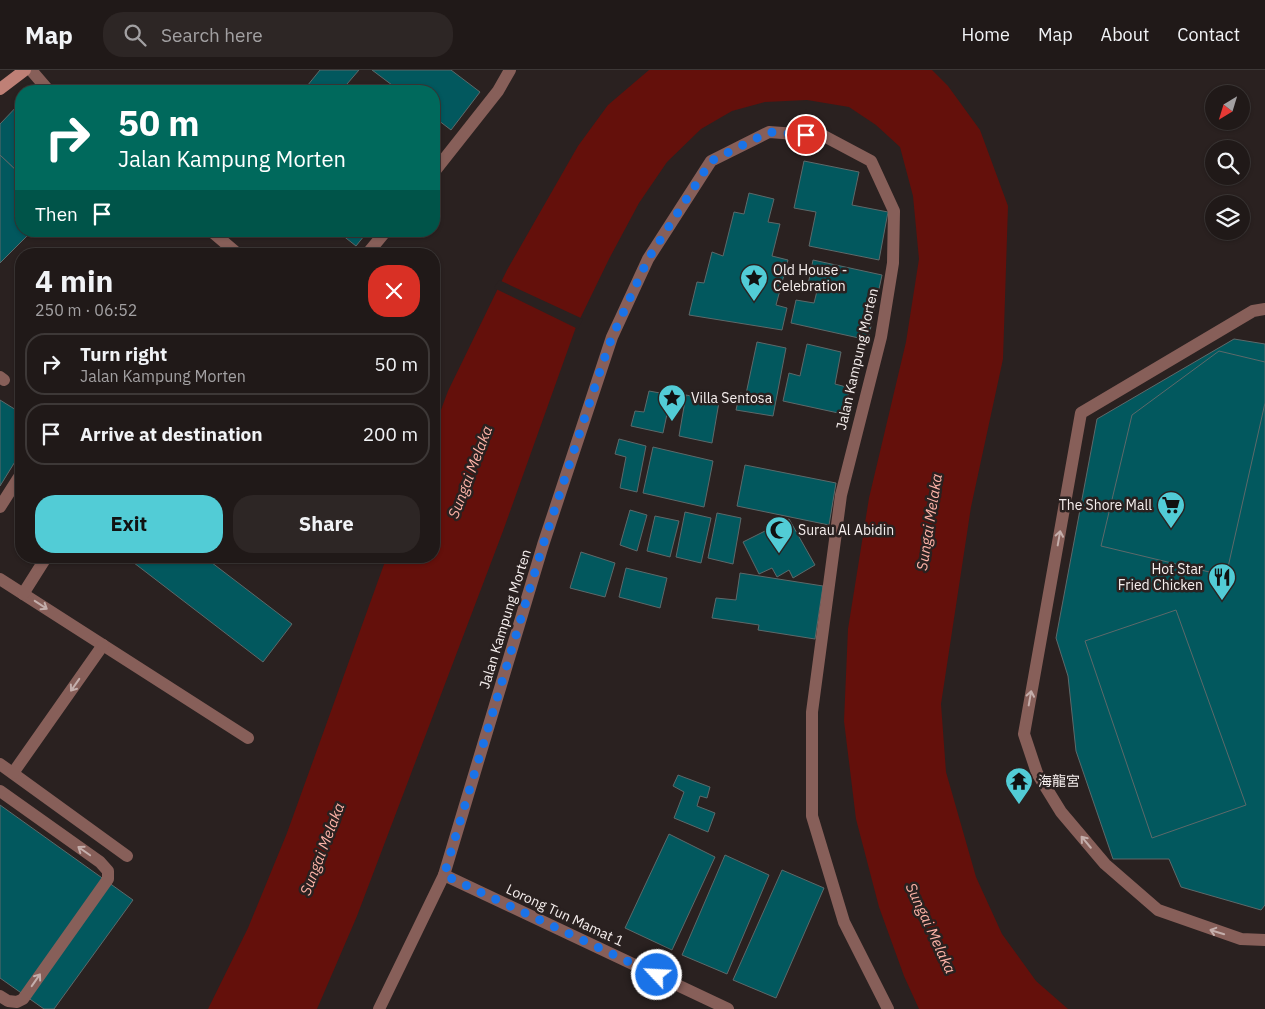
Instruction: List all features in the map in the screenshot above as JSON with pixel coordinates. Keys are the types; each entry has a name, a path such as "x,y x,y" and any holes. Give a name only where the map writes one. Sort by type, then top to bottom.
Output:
{"street":[{"path":"0,90 25,70"},
{"path":"31,70 45,85"},
{"path":"440,164 498,91 510,70"},
{"name":"Jalan Kampung Morten","path":"379,1009 444,875 543,545 612,337 648,259 711,161 769,132 824,136 871,161 894,211 893,263 880,337 841,495 812,712 812,816 844,922 888,1009"},
{"path":"218,237 231,248"},
{"path":"373,248 381,237"},
{"path":"1265,309 1253,311 1081,413 1024,734 1037,774 1061,812 1105,864 1158,910 1201,927 1240,939 1265,940"},
{"path":"0,507 15,483"},
{"path":"23,594 43,563"},
{"path":"0,579 248,738"},
{"path":"13,773 103,645"},
{"path":"0,764 127,856"},
{"path":"0,791 100,862 108,871 108,879 23,999 17,1002 8,1001 0,996"},
{"name":"Lorong Tun Mamat 1","path":"444,875 728,1009"}],"water":[{"name":"Sungai Melaka","path":"649,70 932,70 948,86 980,130 1008,206 1003,359 971,507 941,704 946,772 976,877 1002,934 1036,981 1068,1009 919,1009 904,976 879,907 856,819 844,721 848,629 869,498 906,342 919,259 913,196 900,147 876,125 849,107 807,100 765,102 732,111 701,129 667,162 639,203 576,327 503,531 357,916 317,1009 208,1009 248,928 287,833 384,563 440,563 440,413 448,391 507,270 578,146 608,105"}],"pier":[{"path":"499,280 583,319 578,329 494,288"}],"building":[{"path":"320,70 359,70 346,85 308,85"},
{"path":"372,70 451,70 480,92 451,130 440,122 440,85 392,85"},
{"path":"15,108 15,169 0,155 0,124"},
{"path":"0,155 15,169 15,237 26,237 0,263"},
{"path":"804,161 859,172 852,205 888,212 879,260 809,246 816,212 794,208"},
{"path":"749,193 774,199 768,222 780,224 772,256 788,260 776,305 787,308 782,330 689,315 697,282 704,283 712,252 723,256 734,212 744,214"},
{"path":"345,237 363,237 356,246"},
{"path":"813,260 882,275 868,340 791,323 796,300 814,303 818,287 808,285"},
{"name":"The Shore Mall","path":"1234,339 1265,344 1265,905 1261,910 1181,887 1169,859 1113,859 1076,751 1068,676 1056,638 1097,419"},
{"path":"757,342 786,348 773,416 736,410 740,393 746,394"},
{"path":"807,344 841,352 835,384 850,388 843,414 783,401 789,373 800,376"},
{"path":"1219,351 1265,362 1265,403 1226,576 1101,546 1132,415"},
{"path":"649,391 671,395 663,433 631,426 635,411 644,412"},
{"path":"686,395 719,402 712,443 679,436"},
{"path":"0,400 15,409 15,462 0,486"},
{"path":"619,439 646,446 637,492 620,488 626,457 615,454"},
{"path":"653,447 713,461 704,507 643,493"},
{"path":"745,465 836,483 829,525 737,506"},
{"path":"630,510 647,515 637,551 620,545"},
{"path":"685,512 711,518 701,563 676,557"},
{"path":"717,513 741,518 733,564 708,558"},
{"path":"655,516 679,521 670,557 647,551"},
{"name":"Surau Al Abidin","path":"789,519 815,565 793,578 789,570 777,577 772,568 759,574 743,542"},
{"path":"581,552 615,563 605,597 570,588"},
{"path":"134,563 212,563 292,624 263,662"},
{"path":"626,568 667,578 660,608 619,597"},
{"path":"740,573 823,586 815,639 758,630 759,625 712,618 716,598 736,600"},
{"path":"1176,610 1246,805 1152,838 1085,641"},
{"path":"678,775 710,787 707,798 700,796 697,806 715,813 708,832 674,818 684,792 673,786"},
{"path":"0,805 133,900 54,1009 44,1009 0,978"},
{"path":"669,834 715,857 672,950 625,928"},
{"path":"725,855 769,875 727,974 682,955"},
{"path":"782,870 824,888 776,998 733,980"}],"place":[{"name":"Old House - Celebration","path":"754,302"},
{"name":"Villa Sentosa","path":"672,422"},
{"name":"The Shore Mall","path":"1171,529"},
{"name":"Surau Al Abidin","path":"779,554"},
{"name":"Hot Star Fried Chicken","path":"1222,601"},
{"name":"海龍宮","path":"1019,805"}],"route":[{"path":"657,975 444,875 543,545 602,365 612,337 648,259 711,161 769,132 806,135"}]}
